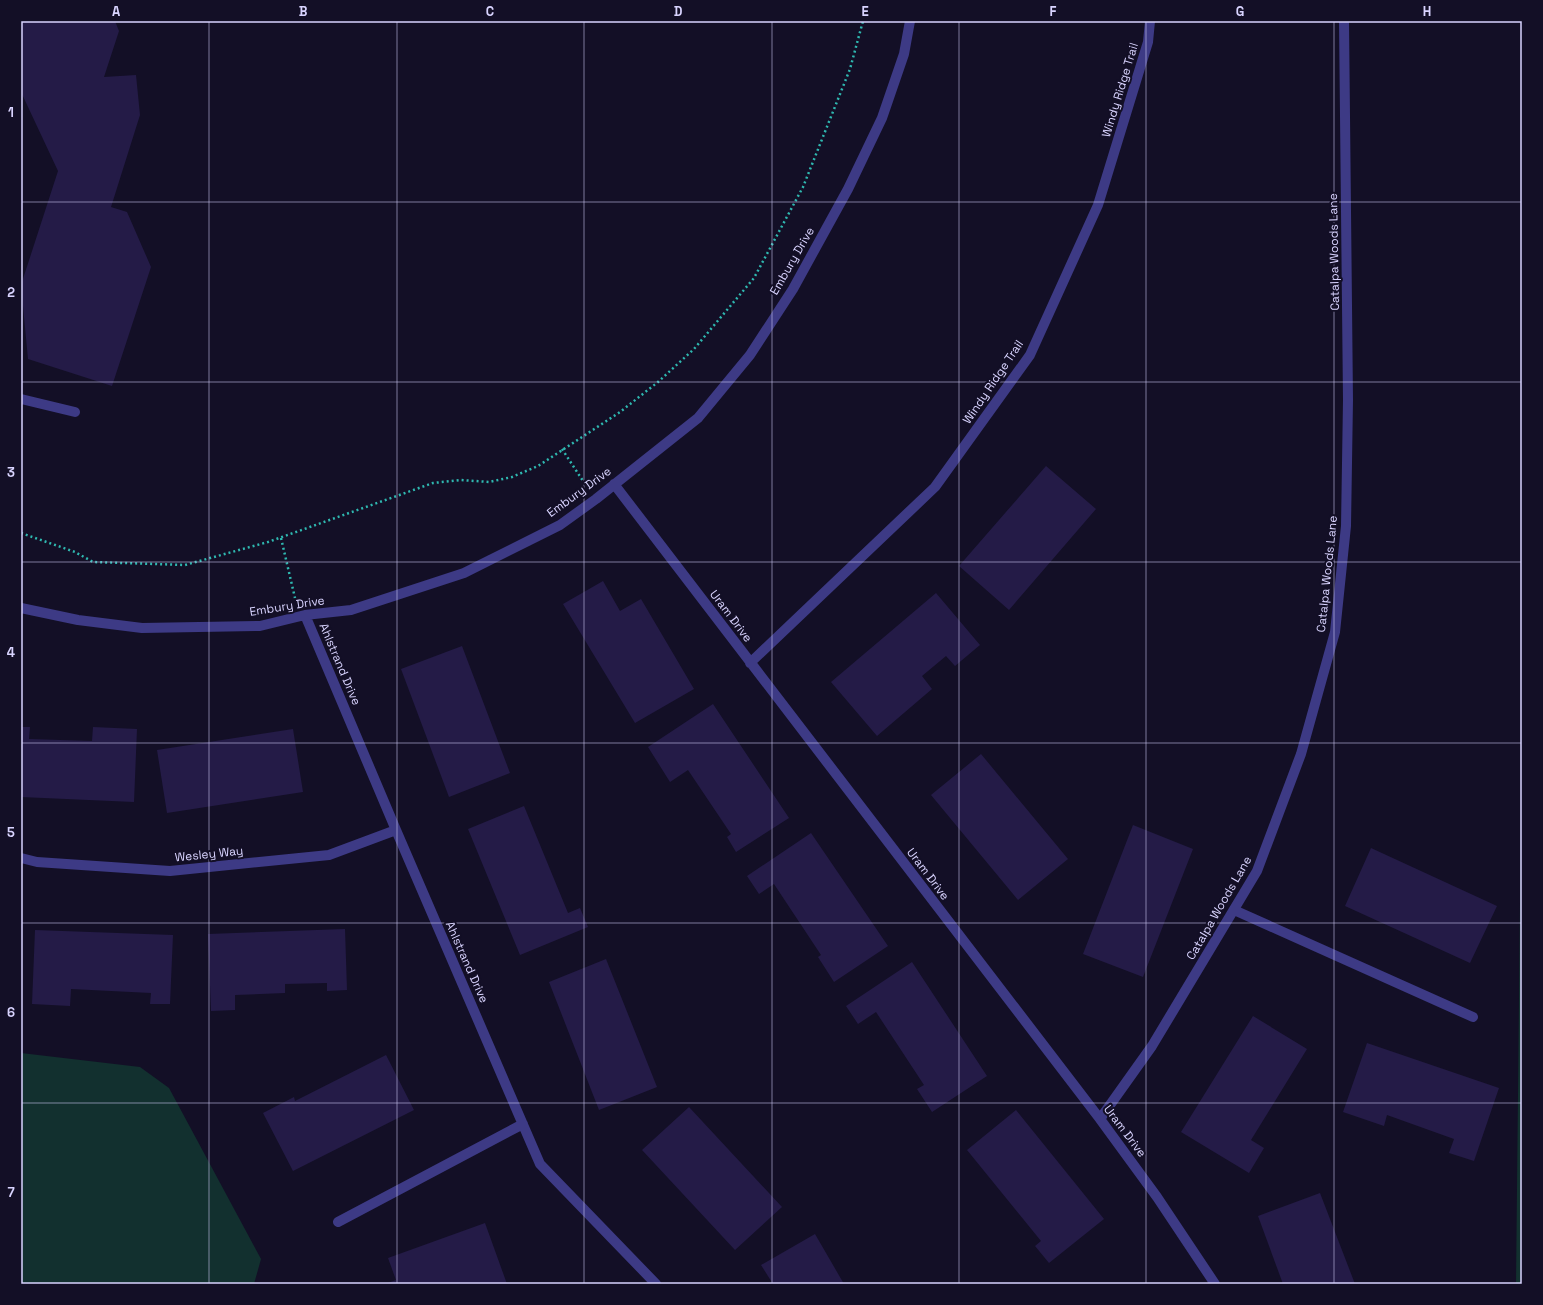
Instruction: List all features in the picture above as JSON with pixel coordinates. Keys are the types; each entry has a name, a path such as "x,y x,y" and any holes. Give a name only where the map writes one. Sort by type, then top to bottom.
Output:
{"street":[{"name":"Embury Drive","path":"21,608 78,620 142,628 260,626 305,615 351,610 464,573 560,524 596,499 698,418 750,355 793,288 848,189 882,118 904,54 910,21"},
{"name":"Windy Ridge Trail","path":"750,663 935,487 1030,354 1098,205 1148,42 1150,21"},
{"name":"Catalpa Woods Lane","path":"1100,1119 1152,1046 1257,871 1301,754 1335,632 1347,503 1348,400 1344,21"},
{"path":"21,399 75,412"},
{"name":"Uram Drive","path":"614,484 1100,1119 1157,1197 1215,1284"},
{"name":"Ahlstrand Drive","path":"305,615 540,1164 656,1284"},
{"name":"Wesley Way","path":"21,858 37,862 170,871 329,855 396,830"},
{"path":"1234,910 1473,1017"},
{"path":"338,1222 523,1124"}],"path":[{"path":"21,533 75,552 93,562 185,565 211,559 281,538 433,483 461,480 489,482 512,476 538,466 620,412 658,382 694,349 754,278 803,187 850,69 863,21"},
{"path":"562,449 596,499"},
{"path":"281,538 294,597 305,615"}],"green space":[{"path":"1522,712 1522,1284 1516,1284"},
{"path":"21,1053 140,1067 169,1088 261,1259 254,1284 21,1284"}],"building":[{"path":"21,21 115,21 119,31 104,77 136,75 140,115 111,207 127,212 151,267 112,386 28,359 21,285 58,171 21,92"},
{"path":"1046,466 1096,509 1009,610 959,566"},
{"path":"603,581 620,611 641,599 694,689 635,723 563,604"},
{"path":"936,593 980,645 955,666 946,656 922,676 932,689 877,736 831,682"},
{"path":"462,646 510,773 449,797 401,669"},
{"path":"713,704 789,818 736,852 727,837 731,834 688,770 670,782 648,747"},
{"path":"21,727 30,727 29,739 92,741 93,727 137,729 134,802 21,797"},
{"path":"293,729 303,792 167,813 157,750"},
{"path":"981,754 1068,859 1018,900 931,795"},
{"path":"524,806 568,913 580,908 588,927 520,955 468,829"},
{"path":"1133,825 1193,849 1143,977 1083,954"},
{"path":"811,833 888,946 834,982 818,957 821,955 774,884 759,894 747,876"},
{"path":"1371,848 1497,906 1470,963 1345,906"},
{"path":"345,929 347,990 327,991 327,983 285,984 285,993 235,995 235,1010 211,1011 208,934"},
{"path":"35,930 173,935 170,1004 150,1004 151,993 71,989 70,1006 32,1004"},
{"path":"606,959 657,1087 599,1110 549,982"},
{"path":"912,962 987,1076 932,1112 917,1089 924,1085 876,1012 858,1024 846,1006"},
{"path":"1253,1016 1307,1049 1251,1140 1264,1148 1249,1173 1181,1132"},
{"path":"1367,1043 1499,1088 1474,1161 1449,1153 1454,1139 1387,1115 1384,1126 1343,1112"},
{"path":"386,1055 414,1110 293,1171 263,1113 294,1097 295,1101"},
{"path":"689,1107 782,1207 735,1250 642,1150"},
{"path":"1016,1110 1104,1219 1049,1263 1035,1246 1041,1241 967,1150"},
{"path":"1320,1193 1355,1284 1283,1284 1258,1216"},
{"path":"485,1223 507,1284 385,1284 396,1280 388,1258"},
{"path":"815,1234 844,1284 773,1284 761,1265"}]}
